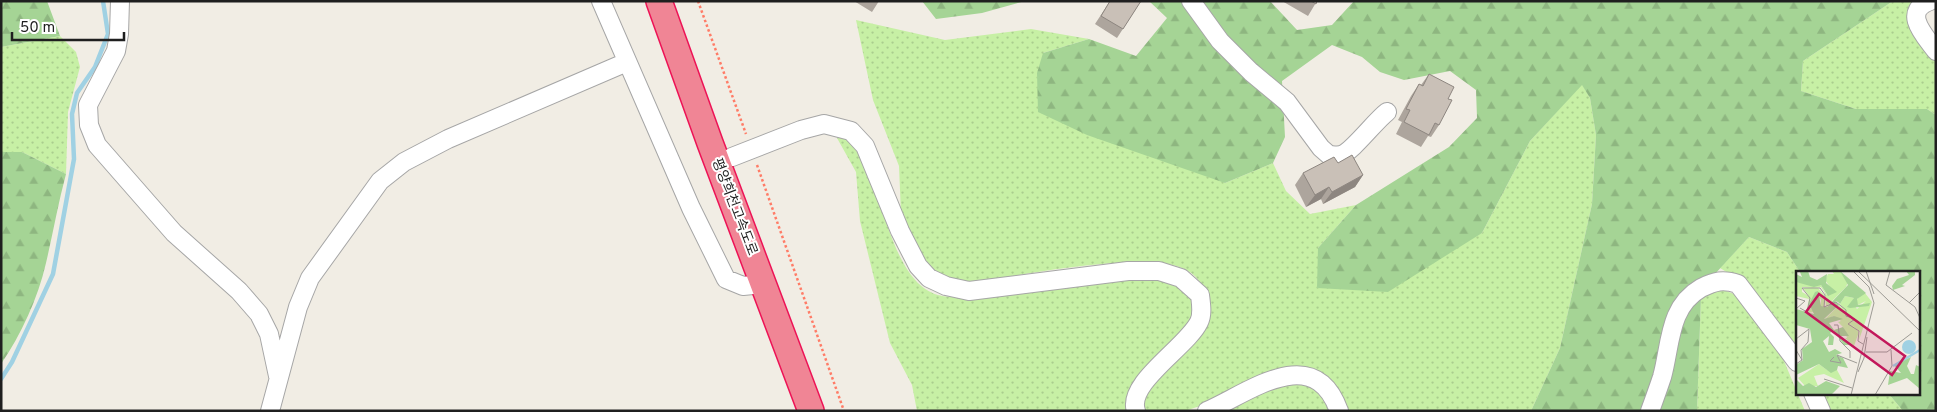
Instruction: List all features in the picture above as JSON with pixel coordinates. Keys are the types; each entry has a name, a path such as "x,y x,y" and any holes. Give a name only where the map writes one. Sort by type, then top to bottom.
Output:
{"highway":[{"name":"평양희천고속도로","path":"659,1 811,411"},
{"name":"평양희천고속도로","path":"675,1 826,411"}],"street":[{"path":"120,1 119,34 116,51 88,105 89,125 97,145 174,233 239,291 260,314 269,334 279,379"},
{"path":"601,1 691,208 726,279 743,286 763,284"},
{"path":"1190,1 1226,47 1251,72 1287,102 1321,148 1329,155 1340,155 1351,148 1373,122 1387,112"},
{"path":"1930,1 1917,11 1916,18 1918,26 1936,51"},
{"path":"270,411 298,306 310,278 380,181 404,162 448,139 582,84 627,62"},
{"path":"732,157 801,130 824,124 851,131 864,146 900,231 918,266 929,278 946,286 969,291 1128,271 1159,271 1181,278 1200,296 1200,321 1190,335 1138,390 1134,403 1136,411"},
{"path":"1650,411 1662,377 1674,321 1686,300 1711,283 1724,279 1738,284 1796,361"},
{"path":"1207,411 1234,399 1272,378 1296,374 1315,379 1327,388 1339,411"},
{"path":"1814,394 1821,411"}],"path":[{"path":"698,1 746,134"},
{"path":"756,162 844,411"}],"green space":[{"path":"1,1 47,1 60,36 1,47"},
{"path":"922,1 1025,1 982,13 936,19"},
{"path":"1149,1 1270,1 1297,30 1332,25 1354,1 1893,1 1803,61 1801,91 1856,109 1927,109 1936,115 1936,411 1903,411 1889,394 1920,394 1920,271 1799,271 1787,252 1749,237 1714,275 1680,296 1644,411 1531,411 1560,348 1592,204 1596,135 1590,98 1582,85 1530,141 1482,233 1388,292 1317,288 1318,248 1356,205 1449,147 1477,118 1476,90 1450,71 1404,80 1380,72 1362,57 1332,45 1282,81 1285,137 1273,163 1225,183 1087,135 1038,112 1037,73 1043,53 1089,39 1136,56 1167,18"},
{"path":"1893,1 1919,1 1913,6 1907,20 1914,33 1936,60 1936,115 1927,109 1856,109 1801,91 1803,61"},
{"path":"856,20 945,40 1031,29 1089,39 1043,53 1225,183 1273,163 1286,191 1310,214 1356,205 1318,248 1318,288 1482,233 1530,141 1582,84 1590,98 1596,135 1592,204 1560,348 1531,411 1347,411 1309,369 1185,411 1144,411 1141,402 1209,297 1201,284 1192,273 1182,268 1164,263 1140,262 1082,266 977,282 953,282 932,274 921,257 901,214 899,166 873,100"},
{"path":"60,36 76,52 80,67 68,112 66,174 22,152 1,152 1,47"},
{"path":"842,133 856,147 865,163 898,252 908,271 922,286 938,295 961,297 1135,277 1165,279 1183,286 1193,296 1196,307 1191,326 1128,394 1126,411 917,411 912,385 890,343 860,221 856,172 837,138"},
{"path":"1,152 22,152 66,174 46,263 34,303 22,329 1,364"},
{"path":"1749,237 1787,252 1799,271 1796,271 1796,350 1765,304 1746,286 1720,268"},
{"path":"1719,288 1736,295 1779,349 1796,390 1796,394 1798,394 1805,411 1697,411 1701,297"},
{"path":"1701,297 1697,411 1655,411 1681,319"},
{"path":"1296,381 1318,392 1334,411 1222,411 1275,383"},
{"path":"1822,394 1889,394 1903,411 1831,411"}],"building":[{"path":"1110,1 1141,1 1123,29 1101,16"},
{"path":"1429,74 1454,87 1448,99 1452,100 1439,125 1435,123 1429,135 1404,122 1410,110 1406,109 1419,84 1423,86"},
{"path":"1352,155 1363,175 1332,192 1329,187 1315,195 1303,173 1334,157 1338,163"}],"waterway":[{"path":"1,379 12,362 53,274 74,159 72,114 77,93 95,67 108,34 103,1"}]}
